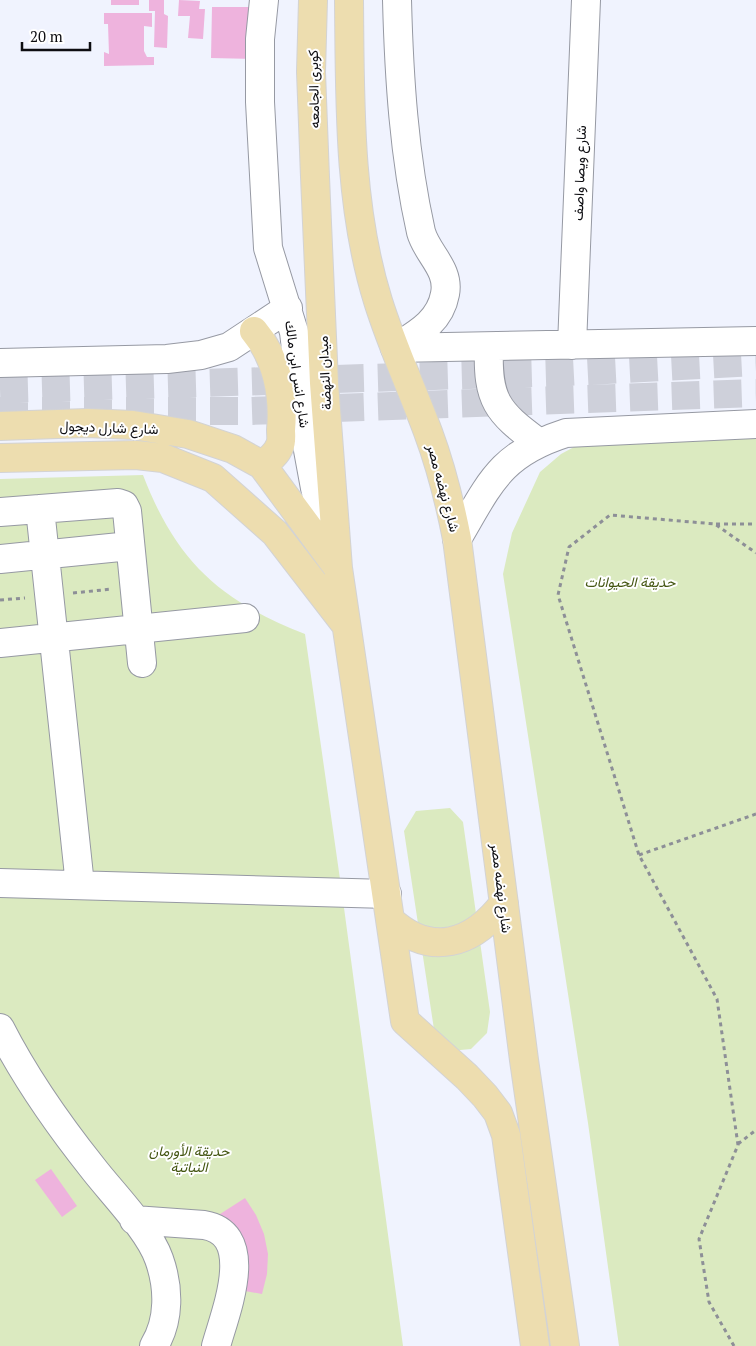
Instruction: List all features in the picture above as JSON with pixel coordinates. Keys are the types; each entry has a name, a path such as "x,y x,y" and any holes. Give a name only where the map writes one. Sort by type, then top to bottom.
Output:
{"main road":[{"name":"كوبرى الجامعه","path":"312,0 314,177"},
{"path":"349,0 355,176 366,256 378,301 395,348"},
{"name":"ميدان النهضة","path":"314,177 324,383 338,568"},
{"path":"254,331 265,344 275,366 280,392 282,419 280,446 272,459 262,465"},
{"name":"شارع نهضه مصر","path":"395,348 429,433 448,497 457,538 504,903 566,1346"},
{"name":"شارع شارل ديجول","path":"0,426 86,423 159,428 210,440 233,449 262,465 338,568"},
{"path":"0,458 136,455 163,458 213,478 275,533 347,626"},
{"path":"338,568 406,1020 468,1077 498,1113 506,1135 535,1346"},
{"path":"389,907 402,932 418,940 436,943 454,941 470,935 484,926 504,903"}],"street":[{"name":"شارع انس ابن مالك","path":"264,0 260,39 260,102 266,230 272,263 288,308 297,349 308,450 315,488 338,568"},
{"path":"395,348 427,326 440,312 446,292 443,273 422,232 410,169 402,106 397,0"},
{"name":"شارع ويصا واصف","path":"572,345 586,0"},
{"path":"0,363 168,359 201,355 229,347 288,308"},
{"path":"395,348 756,341"},
{"path":"489,347 490,382 494,398 501,412 538,442"},
{"path":"457,538 497,473 516,456 538,442 566,433 756,424"},
{"path":"0,512 122,504 127,511 142,663"},
{"path":"40,509 80,885"},
{"path":"0,559 130,546"},
{"path":"0,643 245,618"},
{"path":"0,883 80,885 389,907"},
{"path":"0,1028 39,1097 134,1220 158,1256 166,1282 166,1308 161,1334 154,1346"},
{"path":"134,1220 212,1226 226,1236 233,1254 234,1278 216,1346"}],"path":[{"path":"738,1145 717,999 639,855 558,595 569,547 610,516 715,524 756,524"},
{"path":"715,524 756,553"},
{"path":"639,855 756,814"},
{"path":"734,1346 709,1302 699,1239 738,1145 756,1130"}],"green space":[{"name":"حديقة الحيوانات","path":"756,438 756,1346 619,1346 588,1123 503,574 512,533 540,472 561,454 574,447 591,444"},
{"name":"حديقة الأورمان النباتية","path":"143,475 170,531 186,554 205,574 225,592 248,607 305,634 403,1346 0,1346 0,479"},
{"path":"450,808 463,822 490,1012 487,1033 471,1049 450,1051 435,1036 404,831 416,811"}],"building":[{"path":"111,0 139,0 139,5 111,5"},
{"path":"149,0 164,0 164,14 168,16 167,48 154,47 155,11 149,11"},
{"path":"179,0 200,1 199,9 205,9 203,39 188,38 190,16 178,16"},
{"path":"212,7 251,7 255,59 211,58"},
{"path":"104,13 152,13 152,27 144,26 144,51 147,57 154,57 154,65 104,66 104,52 109,54 108,24 104,24"},
{"path":"51,1169 77,1206 62,1217 35,1180"},
{"path":"245,1198 256,1215 264,1234 268,1254 267,1274 262,1294 234,1289 217,1216"}],"tunnel":[{"path":"0,389 567,372 756,362"},
{"path":"0,411 249,411 756,393"}]}
